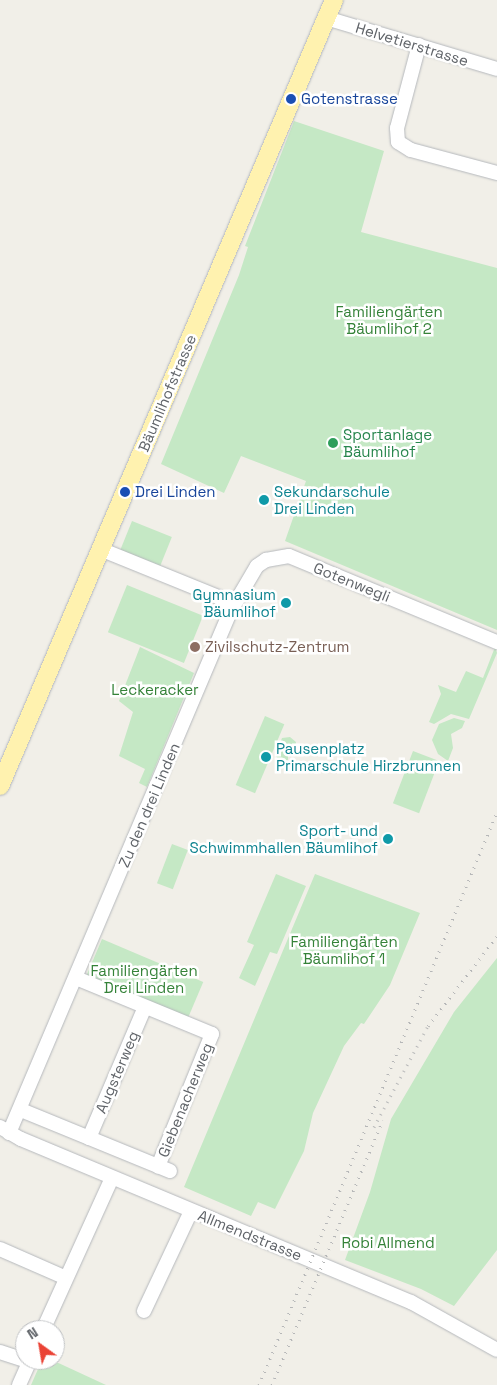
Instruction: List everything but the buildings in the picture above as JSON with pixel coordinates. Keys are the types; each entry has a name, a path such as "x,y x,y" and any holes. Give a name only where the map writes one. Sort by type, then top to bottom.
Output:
{"main road":[{"name":"Bäumlihofstrasse","path":"0,786 334,0"}],"street":[{"name":"Helvetierstrasse","path":"326,18 497,70"},
{"path":"419,45 397,128 398,142 411,150 497,173"},
{"path":"100,548 218,597 227,603 230,612"},
{"name":"Gotenwegli","path":"230,612 257,566 266,560 289,556 497,642"},
{"name":"Zu den drei Linden","path":"5,1130 21,1110 230,612"},
{"path":"76,978 145,1007"},
{"name":"Giebenacherweg","path":"90,1138 164,1168 212,1034 145,1007"},
{"name":"Augsterweg","path":"90,1138 145,1007"},
{"path":"21,1110 90,1138"},
{"name":"Allmendstrasse","path":"5,1130 112,1178 411,1302 497,1350"},
{"path":"47,1320 112,1178"},
{"path":"144,1311 191,1211"},
{"path":"0,1249 66,1278"},
{"path":"0,1352 15,1356"},
{"path":"19,1385 24,1370"}],"green space":[{"name":"Familiengärten Bäumlihof 2","path":"294,121 384,151 361,232 497,268 497,630 285,541 306,481 241,456 224,493 161,464 239,275 248,247 245,246"},
{"path":"132,521 172,537 160,566 120,550"},
{"path":"127,585 203,616 184,663 108,632"},
{"name":"Leckeracker","path":"140,647 194,673 147,787 139,783 145,769 119,756 133,712 119,701"},
{"path":"495,647 497,653 469,719 451,714 434,724 429,722 441,694 438,685 456,692 466,671 483,678"},
{"path":"265,716 284,724 255,793 236,785"},
{"path":"454,718 465,721 462,728 451,734 453,748 448,761 438,754 432,740 439,724"},
{"path":"290,737 296,742 295,752 291,748 288,750 288,760 280,763 276,756 282,738"},
{"path":"413,751 439,761 419,813 393,803"},
{"path":"172,844 188,850 173,889 157,883"},
{"path":"276,874 306,886 277,954 270,952 255,986 239,978 254,945 247,942"},
{"name":"Familiengärten Bäumlihof 1","path":"315,874 420,913 390,985 364,1024 361,1023 344,1046 313,1113 304,1151 275,1209 258,1202 251,1216 184,1187"},
{"name":"Familiengärten Drei Linden","path":"102,939 203,982 188,1019 86,976"},
{"name":"Robi Allmend","path":"497,958 497,1250 454,1306 421,1289 345,1260 370,1192 391,1119 454,1012"},
{"path":"65,1366 106,1385 31,1385 38,1370 65,1370"}],"railway":[{"path":"259,1385 497,812"},
{"path":"374,1127 428,1026 497,936"},
{"path":"272,1385 383,1120"}],"place":[{"name":"Gotenstrasse","path":"291,99"},
{"name":"Sportanlage Bäumlihof","path":"333,443"},
{"name":"Drei Linden","path":"125,492"},
{"name":"Sekundarschule Drei Linden","path":"264,500"},
{"name":"Gymnasium Bäumlihof","path":"286,603"},
{"name":"Zivilschutz-Zentrum","path":"195,647"},
{"name":"Pausenplatz Primarschule Hirzbrunnen","path":"266,757"},
{"name":"Sport- und Schwimmhallen Bäumlihof","path":"388,839"}]}
